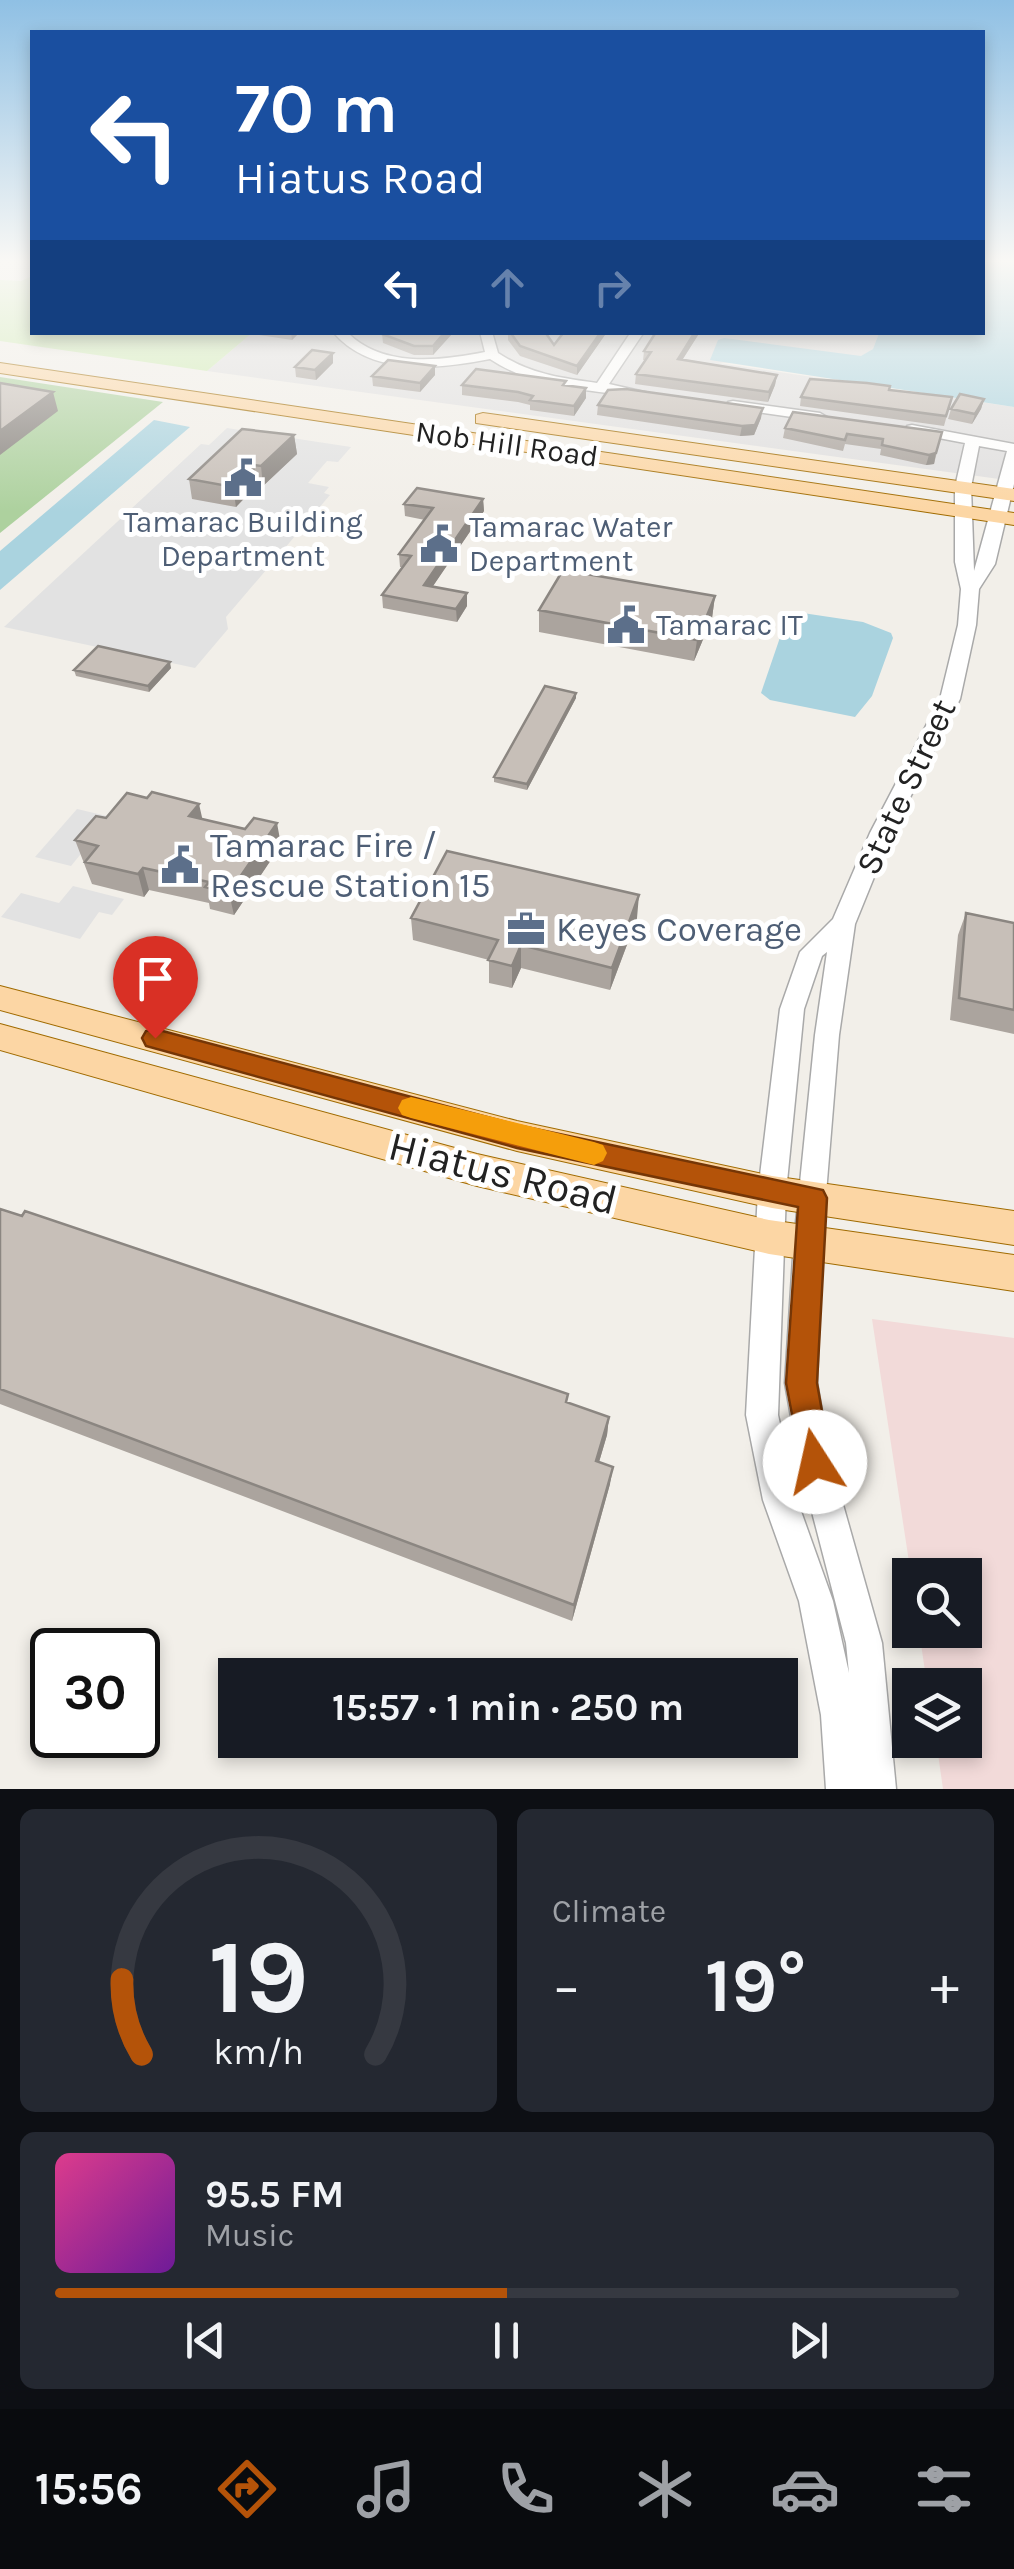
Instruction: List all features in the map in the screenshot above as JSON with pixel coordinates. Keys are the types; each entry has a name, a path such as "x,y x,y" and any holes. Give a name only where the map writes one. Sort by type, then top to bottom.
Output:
{"main road":[{"name":"Nob Hill Road","path":"0,368 1005,518"},
{"name":"Nob Hill Road","path":"440,413 1010,494"},
{"name":"Hiatus Road","path":"0,998 517,1136 772,1192 1014,1228"},
{"name":"Hiatus Road","path":"0,1038 477,1170 770,1237 1014,1274"}],"street":[{"path":"356,344 381,358 432,364 492,355 530,376 657,395"},
{"path":"489,344 492,355"},
{"path":"600,388 630,344"},
{"path":"714,403 846,420"},
{"path":"902,428 973,438 1014,450"},
{"name":"State Street","path":"970,588 963,562 963,488 973,438"},
{"name":"State Street","path":"877,1789 864,1643 815,1462 802,1383 808,1242 828,1035 843,924 881,833 950,700 970,588 987,564 1005,518 1014,450"},
{"name":"State Street","path":"770,1237 792,1010 812,952 843,924"},
{"path":"770,1237 762,1415 780,1500 816,1601 838,1714 844,1789"}],"shaded area":[{"path":"238,344 875,344 862,356 718,363 1014,407 1014,481 207,371"},
{"path":"227,428 351,447 338,462 327,461 308,483 329,487 324,493 330,495 226,617 228,629 195,668 4,627 201,444 209,445"},
{"path":"77,809 111,817 71,866 35,857"},
{"path":"73,886 124,899 112,915 99,912 80,939 1,917 21,893 59,903"},
{"path":"872,1319 1014,1338 1014,1789 943,1789 939,1758 982,1758 982,1668 925,1668 922,1648 982,1648 982,1558 908,1558"}],"green space":[{"path":"24,344 238,344 207,371"},
{"path":"0,377 163,402 0,533"}],"water":[{"path":"716,344 773,344 861,356 875,344 1014,344 1014,407 710,360"},
{"path":"154,420 190,427 0,590 0,551"},
{"path":"796,612 863,622 891,633 893,638 872,696 855,717 770,700 761,693 787,617"}],"building":[{"path":"519,344 592,344 577,366"},
{"path":"648,344 687,344 678,359 777,375 769,392 636,374 651,352 644,351"},
{"path":"312,350 333,353 315,370 295,367"},
{"path":"388,360 435,366 420,383 372,376"},
{"path":"476,369 566,381 563,385 586,388 574,406 530,400 533,396 518,392 462,385"},
{"path":"810,379 867,383 890,386 889,390 952,397 946,416 801,397"},
{"path":"0,383 53,392 0,431"},
{"path":"626,389 763,408 755,425 742,426 598,405 608,390"},
{"path":"960,394 984,399 975,414 951,409"},
{"path":"793,412 942,432 936,453 929,455 882,445 883,439 847,434 845,440 785,428"},
{"path":"242,429 294,435 261,466 254,465 233,487 189,479"},
{"path":"417,488 483,499 424,585 467,593 456,609 382,595 411,556 399,554 433,508 404,504"},
{"path":"563,570 715,596 697,640 539,610"},
{"path":"98,646 170,662 148,686 74,670"},
{"path":"545,686 576,693 527,784 494,777"},
{"name":"Tamarac Fire / Rescue Station 15","path":"152,792 199,804 189,816 245,829 254,818 277,823 229,893 205,887 209,882 143,868 138,874 85,862 98,846 75,840 96,816 106,818 127,793 147,798"},
{"name":"Keyes Coverage","path":"447,851 639,895 612,968 521,945 512,966 488,960 498,940 411,918"},
{"path":"966,913 1014,923 1014,1010 959,998"},
{"path":"0,1209 22,1216 25,1211 568,1394 566,1402 609,1417 596,1461 613,1467 574,1605 0,1389"}],"slow traffic":[{"path":"411,1108 594,1153"}],"place":[{"name":"Tamarac Building Department","path":"243,478"},
{"name":"Tamarac Water Department","path":"439,544"},
{"name":"Tamarac IT","path":"626,625"},
{"name":"Tamarac Fire / Rescue Station 15","path":"180,865"},
{"name":"Keyes Coverage","path":"526,929"}],"route":[{"path":"155,1038 517,1136 813,1198 802,1383 815,1462"}]}
